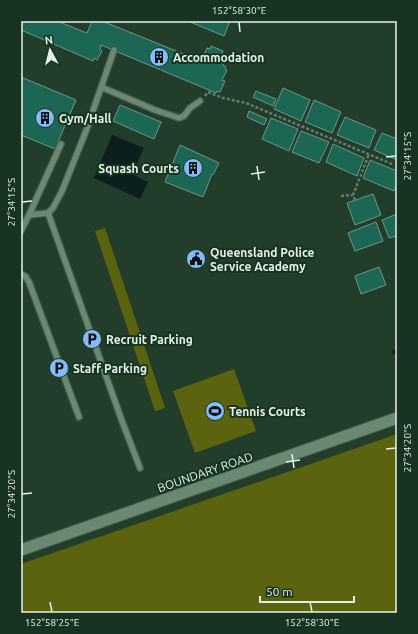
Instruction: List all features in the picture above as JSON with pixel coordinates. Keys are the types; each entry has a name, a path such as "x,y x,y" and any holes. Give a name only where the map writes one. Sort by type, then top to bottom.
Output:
{"street":[{"name":"BOUNDARY ROAD","path":"21,550 397,418"}],"lane":[{"path":"29,215 48,213 53,208 63,189 86,131 114,50"},
{"path":"101,87 155,110 179,118 184,116 190,108 200,101"},
{"path":"21,231 61,144"},
{"path":"48,213 140,468"},
{"path":"21,274 29,282 79,417"}],"path":[{"path":"208,92 222,98 246,103 392,164"},
{"path":"355,200 353,195 369,154"},
{"path":"341,196 353,195"}],"green space":[{"path":"105,228 165,408 155,411 95,231"},
{"name":"Tennis Courts","path":"234,369 256,431 195,453 173,391"},
{"path":"397,434 397,613 21,613 21,564"}],"water":[{"path":"112,135 144,148 132,174 148,182 140,199 94,178"}],"building":[{"name":"Accommodation","path":"21,21 57,21 87,33 92,21 102,21 201,61 207,48 210,49 211,46 223,51 222,54 228,55 223,65 227,70 222,80 225,81 220,92 217,91 216,93 101,45 100,49 102,51 97,60 94,58 93,61 21,30"},
{"path":"188,21 230,21 224,36"},
{"name":"Gym/Hall","path":"21,77 76,100 55,149 21,135"},
{"path":"283,88 310,100 301,121 274,109"},
{"path":"256,91 276,99 273,106 253,97"},
{"path":"314,100 341,112 332,133 305,122"},
{"path":"120,105 161,122 154,139 113,121"},
{"path":"249,111 267,119 264,125 247,117"},
{"path":"345,117 376,130 369,148 337,135"},
{"path":"271,118 298,129 289,151 262,139"},
{"path":"301,131 329,142 319,163 292,152"},
{"path":"382,133 397,139 397,160 374,150"},
{"path":"333,144 364,158 357,176 326,162"},
{"name":"Squash Courts","path":"180,145 219,163 213,175 212,174 203,197 165,182"},
{"path":"370,160 397,171 397,183 394,191 363,178"},
{"path":"373,194 381,215 355,225 347,203"},
{"path":"397,214 397,236 389,238 382,220"},
{"path":"376,222 383,241 355,251 348,233"},
{"path":"379,267 386,285 361,294 355,276"}],"place":[{"name":"Accommodation","path":"159,57"},
{"name":"Gym/Hall","path":"45,118"},
{"name":"Squash Courts","path":"193,168"},
{"name":"Queensland Police Service Academy","path":"196,259"},
{"name":"Recruit Parking","path":"92,339"},
{"name":"Staff Parking","path":"59,368"},
{"name":"Tennis Courts","path":"215,411"}]}
